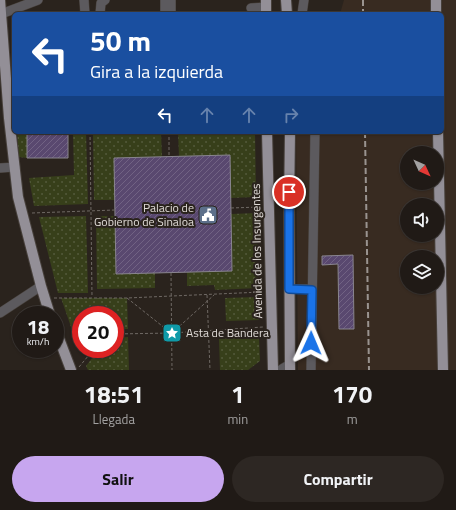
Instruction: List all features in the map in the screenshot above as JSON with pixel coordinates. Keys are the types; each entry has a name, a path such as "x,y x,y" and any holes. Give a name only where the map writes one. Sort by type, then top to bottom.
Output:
{"main road":[{"path":"0,0 2,14 1,40 9,86 8,118 22,214 47,306"},
{"path":"286,0 287,12"},
{"path":"436,0 436,12"},
{"name":"Avenida de los Insurgentes","path":"267,134 273,370"},
{"path":"290,134 290,367"},
{"path":"438,134 443,370"},
{"path":"64,352 71,370"}],"street":[{"path":"2,14 38,0"},
{"path":"84,0 85,12"},
{"path":"100,12 101,3 105,0"},
{"path":"165,0 165,12"},
{"path":"171,0 171,12"},
{"path":"302,12 304,0"},
{"path":"251,7 266,7"},
{"path":"0,96 9,86"},
{"path":"311,370 316,134"},
{"path":"0,168 15,167"},
{"path":"0,313 41,286"},
{"path":"289,289 312,290"},
{"path":"280,370 290,367"}],"path":[{"path":"90,134 92,298"},
{"path":"169,134 169,157"},
{"path":"231,208 245,208"},
{"path":"22,214 115,210"},
{"path":"171,273 172,370"},
{"path":"44,298 127,298 271,291"},
{"path":"207,294 210,370"},
{"path":"172,333 215,294"},
{"path":"127,298 172,333"},
{"path":"124,334 172,333 272,327"},
{"path":"76,370 86,358"}],"shaded area":[{"path":"344,0 456,0 456,370 298,370 296,134 444,134 444,12 341,12"}],"green space":[{"path":"17,134 27,134 27,158 19,157"},
{"path":"73,134 86,134 88,204 34,206 29,178 74,175"},
{"path":"93,134 161,134 162,157 114,158 115,200 94,200"},
{"path":"178,134 255,134 256,197 231,198 179,156"},
{"path":"257,213 258,288 215,290 214,285 187,286 187,272 232,271 231,214"},
{"path":"86,216 88,293 58,293 39,217"},
{"path":"96,216 115,216 116,274 155,273 155,288 97,289"},
{"path":"258,297 259,320 226,321 225,298"},
{"path":"61,298 127,298 128,329 124,329 124,306 72,306 72,330"},
{"path":"124,337 128,337 129,370 88,370 86,366 92,358 124,358"},
{"path":"259,337 260,361 248,370 220,370 219,339"}],"building":[{"path":"27,134 68,134 68,158 27,158"},
{"name":"Palacio de Gobierno de Sinaloa","path":"230,155 232,271 116,274 114,158"},
{"path":"353,255 354,329 339,329 338,264 322,265 322,256"}],"railway":[{"path":"363,0 363,12"},
{"path":"365,134 369,370"}],"place":[{"name":"Palacio de Gobierno de Sinaloa","path":"208,215"},
{"name":"Asta de Bandera","path":"172,333"}],"route":[{"path":"289,192 289,289 312,290 311,343"}]}
